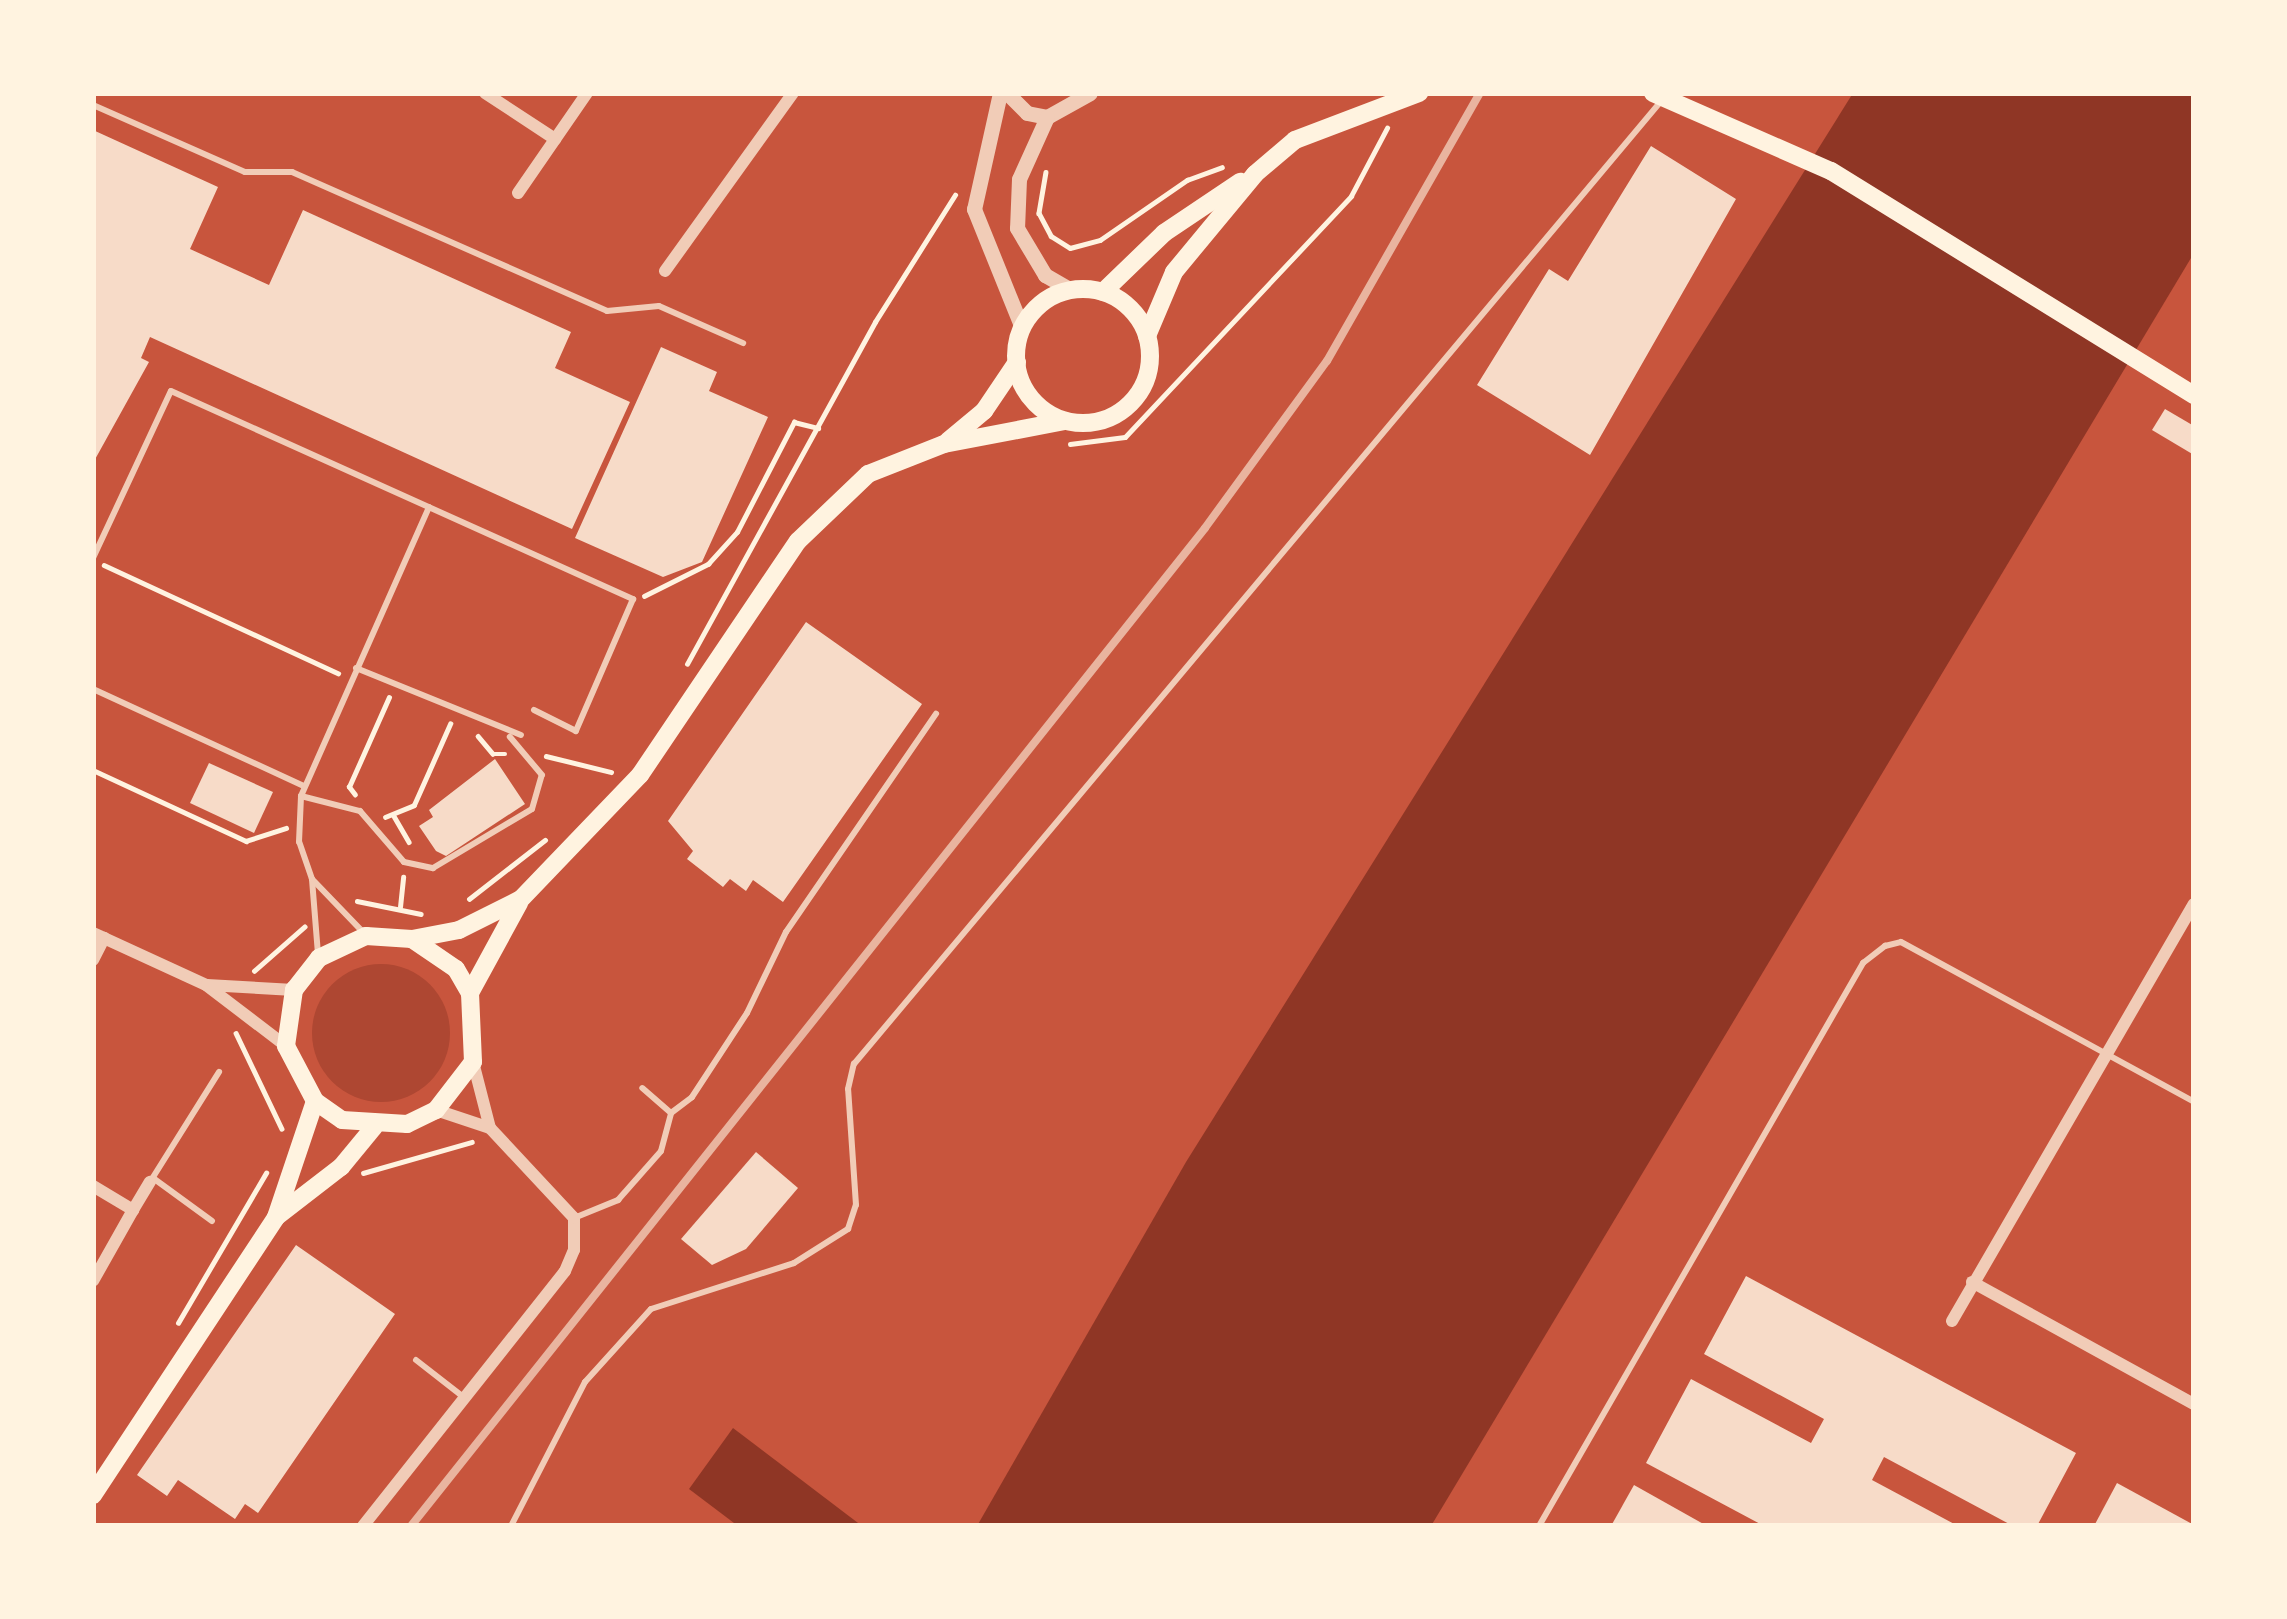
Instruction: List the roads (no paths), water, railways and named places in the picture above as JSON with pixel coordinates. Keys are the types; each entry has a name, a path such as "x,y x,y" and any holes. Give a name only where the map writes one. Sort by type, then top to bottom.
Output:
{"highway":[{"path":"1103,292 1164,232 1316,130 1420,93"},
{"path":"1652,93 1831,171 2194,395"},
{"path":"275,1217 341,1167 374,1127 436,1110 473,1062 470,993 521,898 640,775 818,516 868,474 944,444 1065,421 1105,420 1138,395 1147,377 1148,336 1174,272 1255,174"},
{"path":"944,444 984,412 1016,362 1022,328 1034,310 1071,290 1103,292 1138,317 1148,336"},
{"path":"1016,362 1031,399 1065,421"},
{"path":"374,1127 315,1101 286,1046 294,990 319,958 366,935 412,939 459,930 521,898"},
{"path":"412,939 446,960 470,993"},
{"path":"93,1495 275,1217 315,1101"}],"street":[{"path":"485,93 555,139"},
{"path":"518,194 587,93"},
{"path":"664,272 793,93"},
{"path":"1022,328 974,209 1004,93 1028,112 1047,117 1064,114 1090,93"},
{"path":"1047,117 1019,179 1016,227 1046,275 1071,290"},
{"path":"1952,1322 2194,904"},
{"path":"93,960 98,935 206,985 242,1019 286,1046"},
{"path":"206,985 294,990"},
{"path":"473,1062 490,1128"},
{"path":"363,1526 565,1271 574,1218 490,1128 436,1110"},
{"path":"93,1281 152,1180"},
{"path":"93,1186 133,1210"},
{"path":"1972,1282 2194,1404"}],"lane":[{"path":"511,1526 585,1382 650,1309 794,1263 848,1228 856,1205 848,1089 854,1064 1668,93"},
{"path":"93,105 244,172 292,172 607,311 658,306 743,343"},
{"path":"93,559 171,391 633,599 577,731 534,710"},
{"path":"319,958 312,879 297,825 301,796 429,507"},
{"path":"301,796 349,810 371,823 404,862 433,868 532,809 542,775 510,737 356,668"},
{"path":"93,689 304,786"},
{"path":"574,1218 618,1200 662,1151 671,1113 692,1097 747,1012 786,932 936,714"},
{"path":"510,737 520,735"},
{"path":"312,879 366,935"},
{"path":"1539,1526 1863,963 1901,942 2194,1102"},
{"path":"212,1221 152,1180 219,1072"},
{"path":"642,1088 671,1113"},
{"path":"416,1360 465,1398"}],"railway":[{"path":"411,1526 1205,528 1327,361 1480,93"}]}
